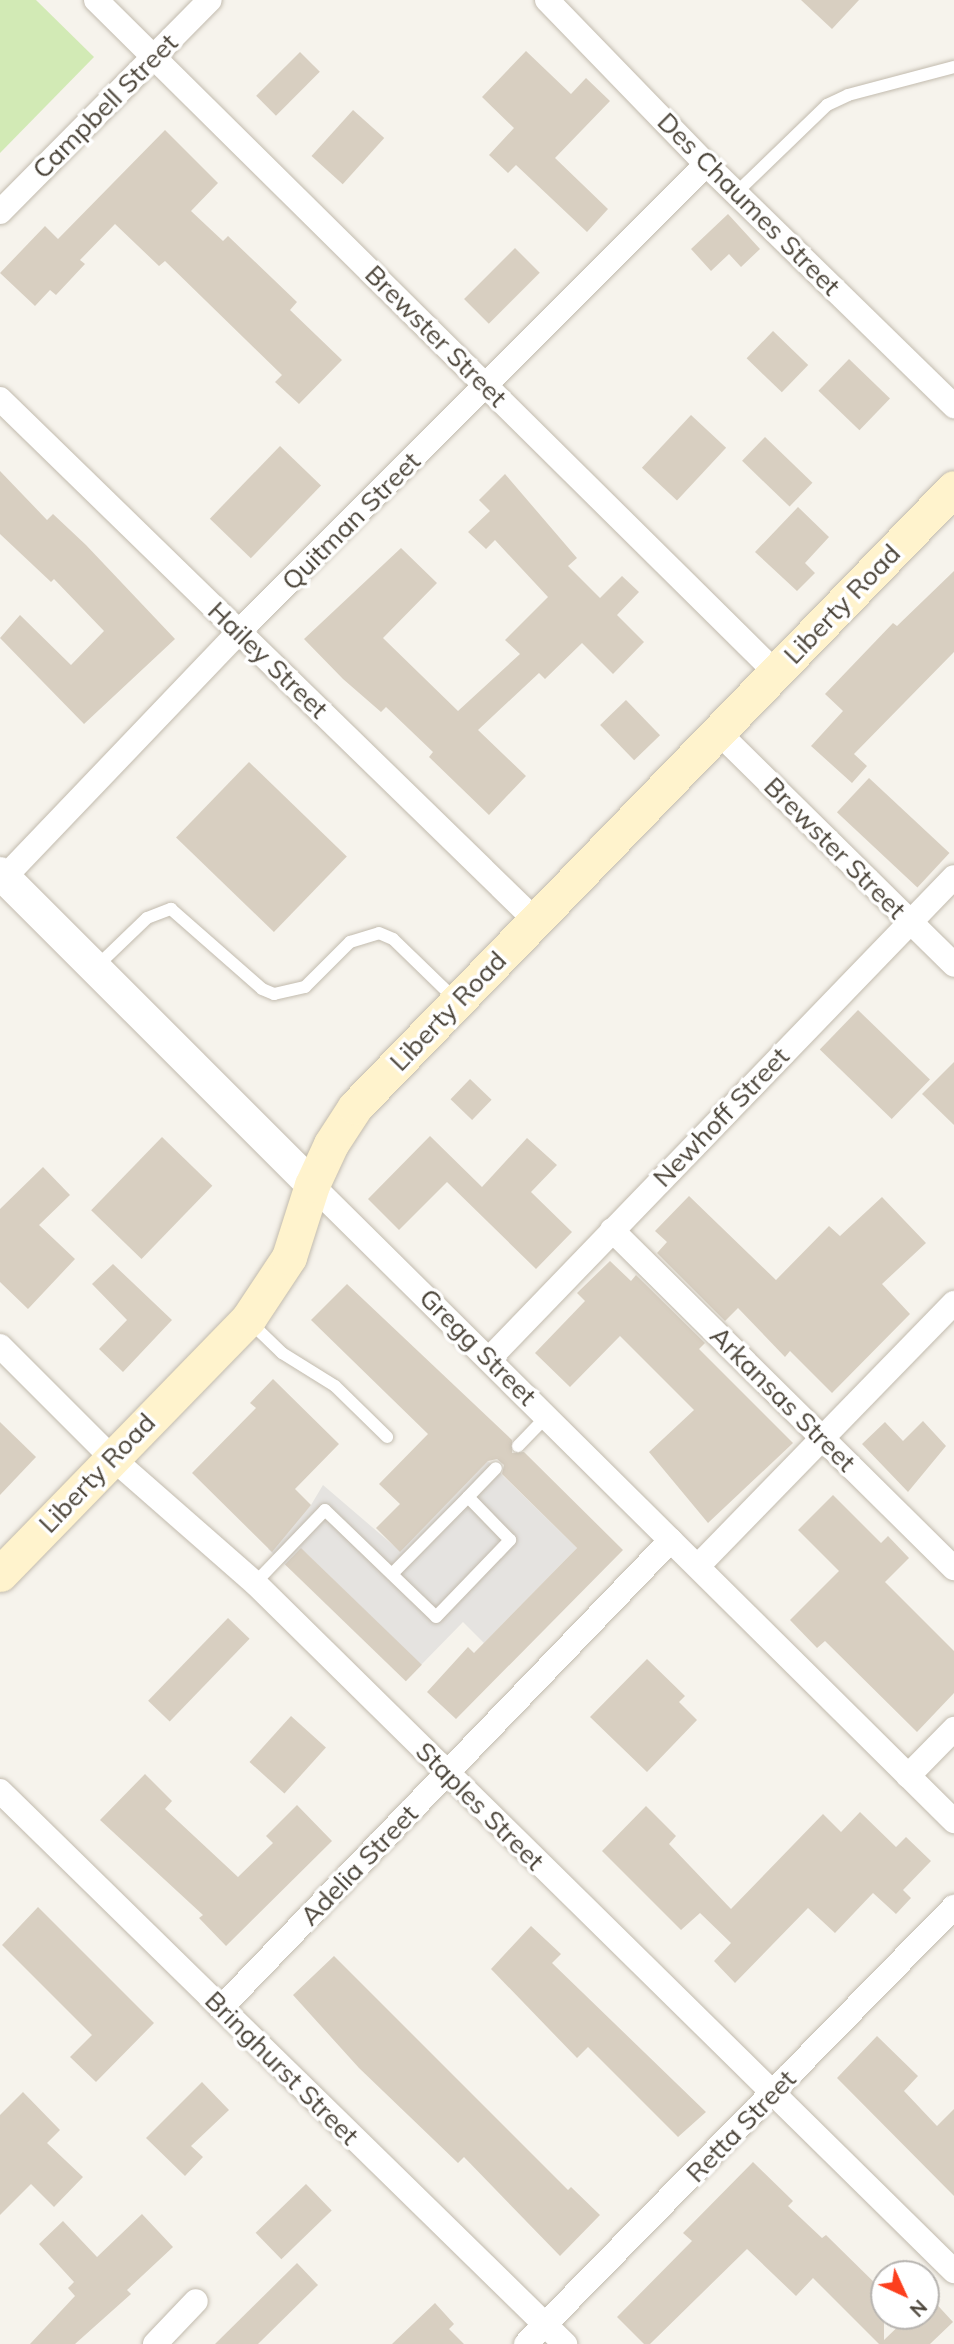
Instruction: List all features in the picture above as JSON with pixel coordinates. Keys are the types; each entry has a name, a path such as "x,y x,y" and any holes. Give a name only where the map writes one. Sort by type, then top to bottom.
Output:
{"main road":[{"name":"Liberty Road","path":"0,1574 248,1319 289,1257 312,1185 331,1144 355,1107 954,488"}],"street":[{"name":"Brewster Street","path":"96,0 775,672"},
{"name":"Campbell Street","path":"0,212 210,0"},
{"name":"Des Chaumes Street","path":"547,0 706,164 954,406"},
{"name":"Quitman Street","path":"1,878 239,632 487,387 706,164"},
{"name":"Hailey Street","path":"0,399 536,921"},
{"name":"Brewster Street","path":"717,731 954,965"},
{"name":"Newhoff Street","path":"490,1358 954,877"},
{"name":"Gregg Street","path":"1,878 490,1358 954,1821"},
{"name":"Arkansas Street","path":"612,1230 954,1568"},
{"path":"698,1566 954,1303"},
{"name":"Staples Street","path":"0,1346 111,1457 255,1583 954,2271"},
{"name":"Adelia Street","path":"221,2008 671,1540"},
{"path":"908,1776 954,1729"},
{"name":"Bringhurst Street","path":"0,1791 565,2344"},
{"name":"Retta Street","path":"526,2344 954,1907"},
{"path":"155,2344 196,2301"}],"lane":[{"path":"736,193 827,105 848,95 954,67"},
{"path":"95,969 147,918 171,909 262,989 274,994 305,987 350,943 379,933 393,939 457,1001"},
{"path":"248,1319 282,1353 335,1386 387,1437"},
{"path":"518,1446 548,1416"},
{"path":"392,1574 496,1468"},
{"path":"255,1583 325,1510 436,1616 510,1540 468,1497"}],"green space":[{"path":"0,0 36,0 94,57 0,153"}],"shaded area":[{"path":"488,1461 577,1548 484,1643 463,1622 421,1665 306,1553 290,1569 268,1549 311,1505 323,1485 400,1551"}],"building":[{"path":"801,0 859,0 832,29"},
{"path":"526,51 571,94 586,78 610,101 555,158 608,209 587,232 516,165 508,173 489,155 514,128 482,97"},
{"path":"300,52 320,72 276,116 256,96"},
{"path":"353,110 384,138 343,184 312,156"},
{"path":"165,130 218,183 191,211 223,241 228,236 297,302 290,310 342,360 299,404 275,382 282,375 165,261 159,266 115,224 80,260 85,264 56,295 50,290 35,306 0,273 45,226 58,239"},
{"path":"728,214 760,249 741,267 729,254 711,271 691,249"},
{"path":"515,248 540,273 489,324 464,299"},
{"path":"773,331 808,365 782,392 747,358"},
{"path":"849,359 890,399 859,430 818,391"},
{"path":"691,415 726,448 677,500 642,468"},
{"path":"765,437 812,483 790,507 742,461"},
{"path":"280,446 321,486 251,558 210,519"},
{"path":"0,471 47,520 53,514 86,545 175,639 84,724 0,638 20,615 71,665 104,631 54,579 51,582 0,534"},
{"path":"505,474 577,558 568,566 600,598 622,576 639,592 617,615 644,642 613,674 582,643 545,679 539,673 478,730 526,776 489,815 429,757 433,752 386,707 381,712 343,679 304,639 401,548 437,583 383,638 458,711 520,654 505,640 548,597 495,540 486,549 468,532 490,511 479,500"},
{"path":"798,507 829,537 805,563 815,573 797,591 755,552"},
{"path":"954,571 954,652 854,754 867,766 852,783 811,746 843,711 825,694 893,623 897,626"},
{"path":"626,700 660,735 634,760 600,725"},
{"path":"249,762 347,856 274,932 176,838"},
{"path":"869,778 949,853 917,887 837,812"},
{"path":"858,1010 930,1079 892,1119 820,1050"},
{"path":"954,1062 954,1125 922,1094"},
{"path":"470,1079 492,1100 472,1120 451,1099"},
{"path":"430,1136 482,1187 527,1138 557,1165 531,1192 572,1232 536,1269 447,1182 399,1230 368,1199"},
{"path":"162,1137 212,1186 141,1259 91,1210"},
{"path":"43,1167 70,1195 39,1225 75,1259 28,1309 0,1282 0,1209"},
{"path":"689,1196 776,1280 829,1226 840,1236 882,1197 926,1243 882,1284 910,1314 832,1393 790,1351 785,1357 738,1308 725,1321 657,1253 667,1242 655,1231"},
{"path":"610,1261 631,1281 636,1275 705,1343 699,1349 793,1443 708,1523 649,1452 694,1410 620,1336 570,1387 535,1353 585,1301 577,1293"},
{"path":"113,1264 172,1320 123,1372 99,1349 127,1320 92,1284"},
{"path":"347,1284 512,1440 512,1453 524,1452 623,1550 456,1719 427,1692 468,1647 474,1653 577,1548 502,1474 504,1465 497,1459 488,1461 400,1552 376,1528 400,1504 379,1484 428,1434 311,1320"},
{"path":"273,1379 339,1444 295,1489 311,1505 272,1552 192,1473 256,1408 250,1403"},
{"path":"923,1421 946,1446 908,1492 862,1444 885,1422 903,1441"},
{"path":"0,1422 36,1457 0,1495"},
{"path":"833,1495 881,1543 888,1536 909,1558 885,1582 954,1651 954,1693 917,1732 825,1641 817,1648 790,1620 839,1571 798,1530"},
{"path":"301,1548 422,1665 406,1681 285,1565"},
{"path":"228,1618 250,1639 170,1722 148,1701"},
{"path":"647,1659 685,1696 679,1702 697,1720 647,1772 590,1717"},
{"path":"291,1716 326,1747 284,1794 250,1762"},
{"path":"145,1774 172,1801 165,1809 238,1877 273,1843 266,1836 297,1805 332,1841 226,1946 199,1918 203,1915 100,1820"},
{"path":"646,1806 676,1836 669,1844 731,1909 823,1814 841,1832 860,1812 896,1847 906,1837 931,1861 903,1890 911,1898 896,1914 873,1893 835,1933 808,1908 735,1983 714,1961 731,1943 700,1913 681,1930 602,1851"},
{"path":"38,1907 154,2023 96,2082 70,2057 92,2035 2,1945"},
{"path":"531,1926 561,1954 552,1963 706,2112 678,2137 588,2047 577,2058 491,1969"},
{"path":"334,1956 568,2190 571,2187 600,2215 560,2256 464,2157 458,2163 359,2068 293,1995"},
{"path":"877,2036 918,2076 904,2091 937,2126 954,2109 954,2196 837,2078"},
{"path":"202,2082 229,2110 191,2146 203,2157 185,2176 146,2138"},
{"path":"23,2092 60,2130 47,2143 83,2177 54,2207 31,2184 0,2215 0,2115"},
{"path":"753,2162 793,2201 788,2206 822,2238 826,2235 870,2278 870,2330 884,2330 884,2340 894,2330 940,2330 940,2308 953,2322 930,2344 879,2344 813,2278 796,2296 747,2249 650,2344 644,2344 617,2317 692,2241 683,2233"},
{"path":"306,2184 332,2211 281,2259 256,2233"},
{"path":"142,2214 173,2247 127,2290 131,2294 75,2344 30,2344 75,2296 68,2288 74,2282 39,2244 63,2221 97,2257"},
{"path":"297,2263 318,2285 258,2344 215,2344"},
{"path":"435,2303 454,2324 449,2329 464,2344 392,2344"}]}
